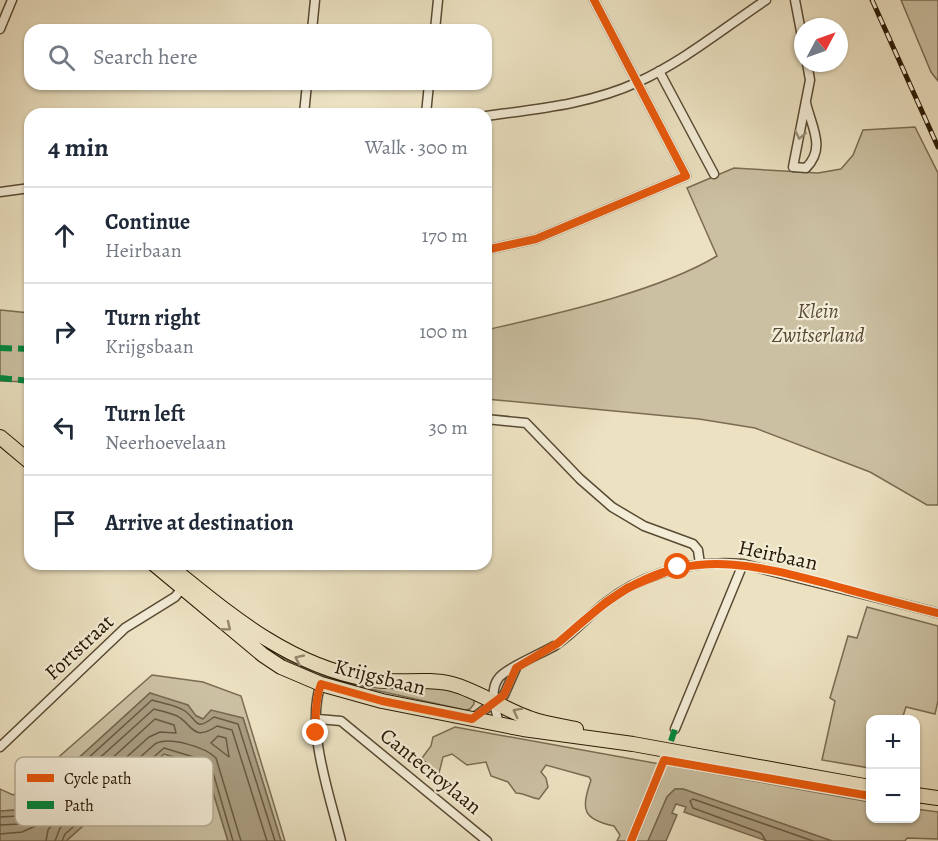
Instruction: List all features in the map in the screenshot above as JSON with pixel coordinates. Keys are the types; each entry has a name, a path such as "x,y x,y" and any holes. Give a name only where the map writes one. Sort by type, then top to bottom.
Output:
{"main road":[{"path":"0,427 24,447"},
{"path":"0,437 24,457"},
{"name":"Krijgsbaan","path":"163,570 260,636 313,665 375,681 438,681 474,691 532,719 633,744"},
{"name":"Krijgsbaan","path":"172,570 185,585 263,655 281,667 321,684 382,701 472,719 633,744 866,786"},
{"path":"920,796 938,798"}],"street":[{"path":"0,29 12,0"},
{"path":"313,24 315,0"},
{"path":"436,24 438,0"},
{"path":"492,249 536,239 686,176 594,0"},
{"path":"492,115 569,104 636,82 659,71 766,0"},
{"path":"795,0 798,18"},
{"path":"659,71 714,174"},
{"path":"806,103 818,149 814,159 806,168 793,167 810,80 809,72"},
{"path":"305,108 306,90"},
{"path":"427,108 428,90"},
{"path":"0,192 24,189"},
{"path":"492,420 526,423 598,496 644,526 693,544 698,550 700,564"},
{"name":"Heirbaan","path":"472,719 494,700 504,695 516,668 558,643 606,602 627,588 662,572 700,564 743,564 938,613"},
{"path":"675,729 743,564"},
{"name":"Fortstraat","path":"0,747 125,628 175,597 185,585"},
{"path":"321,684 315,702 318,719 317,742 341,841"},
{"path":"494,700 499,724"},
{"name":"Cantecroylaan","path":"318,719 341,721 488,841"},
{"path":"631,841 656,780"}],"green space":[{"path":"901,0 938,0 938,81 931,72"},
{"name":"Klein Zwitserland","path":"915,127 938,173 938,505 927,505 870,472 755,428 699,419 492,400 492,329 636,291 693,269 717,256 687,188 734,168 818,173 841,169 853,155 863,130"},
{"path":"0,310 24,312 24,382 0,381"},
{"path":"867,607 938,626 938,701 935,714 906,707 903,715 866,715 866,767 822,760 835,701 830,698 848,636 857,638"},
{"path":"242,630 272,653 317,674 354,684 438,685 474,697 474,704 470,709 465,710 316,677 271,656"},
{"path":"152,675 203,682 241,696 285,841 281,841 243,718 203,719 150,693 80,757 59,757"},
{"path":"455,727 866,801 866,823 920,823 920,810 938,812 938,839 832,841 683,789 675,789 667,797 648,841 617,841 620,835 614,826 596,820 587,812 585,806 591,780 589,777 546,765 541,772 546,778 548,787 539,799 533,798 516,793 508,782 491,776 486,762 467,765 452,754 443,757 438,777 422,758 431,746 433,737"},
{"path":"0,789 15,794 15,810 0,811"},
{"path":"213,792 228,841 66,841 83,826 213,826"}],"water":[{"path":"150,693 188,705 196,716 203,719 211,710 243,718 281,841 228,841 213,792 213,757 174,757 164,754 161,757 80,757"},
{"path":"675,789 683,789 832,841 767,841 684,812 686,807 676,804 672,813 677,815 666,841 648,841 667,797"},
{"path":"15,810 15,826 83,826 66,841 0,841 0,811"}],"railway":[{"path":"872,0 938,147"}],"marked path":[{"path":"0,348 24,349"},
{"path":"0,378 24,380"},
{"path":"671,741 675,729"}],"cycle path":[{"path":"492,249 536,239 686,176 594,0"},
{"path":"558,643 600,608 634,585 669,571 714,564 759,568 805,578 938,613"},
{"path":"631,841 664,760 866,795"}],"route":[{"path":"316,733 318,719 315,702 321,684 360,696 472,719 494,700 504,695 516,668 558,643 606,602 627,588 678,567"}]}
